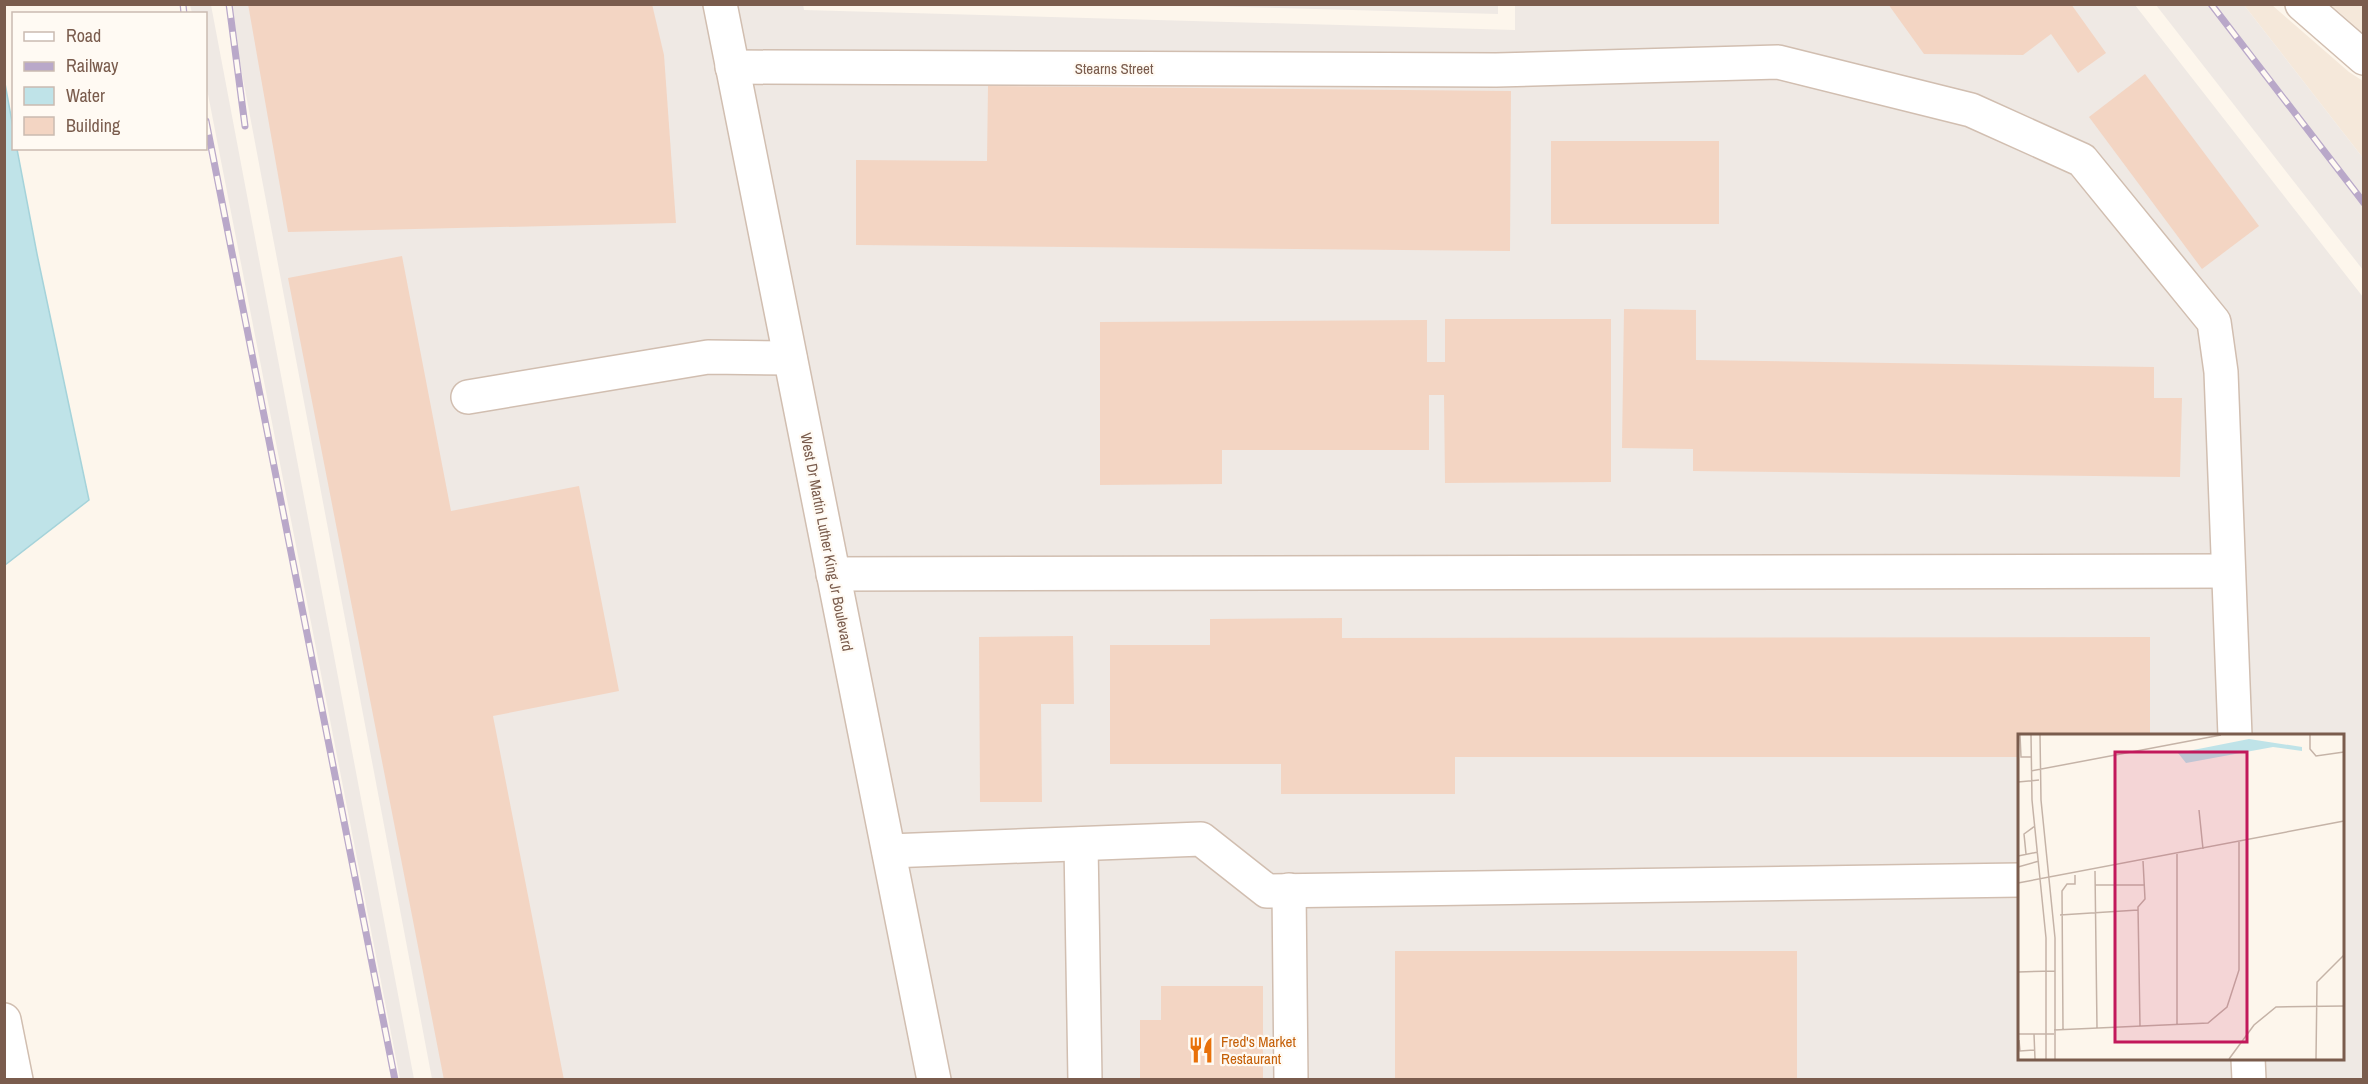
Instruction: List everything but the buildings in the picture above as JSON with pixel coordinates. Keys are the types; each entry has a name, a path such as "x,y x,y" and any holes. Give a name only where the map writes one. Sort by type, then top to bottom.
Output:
{"street":[{"name":"West Dr Martin Luther King Jr Boulevard","path":"720,4 934,1080"},
{"path":"2302,4 2364,58"},
{"name":"Stearns Street","path":"732,67 1496,70 1778,62 1971,110 2082,160 2214,322 2221,372 2235,734"},
{"path":"468,397 708,357 790,358"},
{"path":"833,574 2228,571"},
{"path":"889,851 1201,839 1267,891 2018,880"},
{"path":"1081,844 1085,1080"},
{"path":"1289,890 1292,1080"},
{"path":"4,1020 16,1080"},
{"path":"2248,1060 2248,1080"}],"shaded area":[{"path":"803,4 804,10 1515,30 1515,4 2135,5 2363,297 2363,1079 432,1079 229,5"},
{"path":"1498,4 1498,14 1170,5"},
{"path":"190,5 211,5 414,1079 400,1079 207,89 207,12 192,12"},
{"path":"2156,5 2244,5 2363,158 2363,270"},
{"path":"2244,5 2272,5 2349,72 2363,81 2363,158"},
{"path":"2331,5 2363,5 2363,33"}],"water":[{"path":"4,78 12,122 12,150 17,150 89,500 5,565"}],"railway":[{"path":"183,4 184,12"},
{"path":"229,4 245,126"},
{"path":"2211,4 2364,203"},
{"path":"207,126 395,1080"}],"place":[{"name":"Fred's Market Restaurant","path":"1201,1050"}]}
